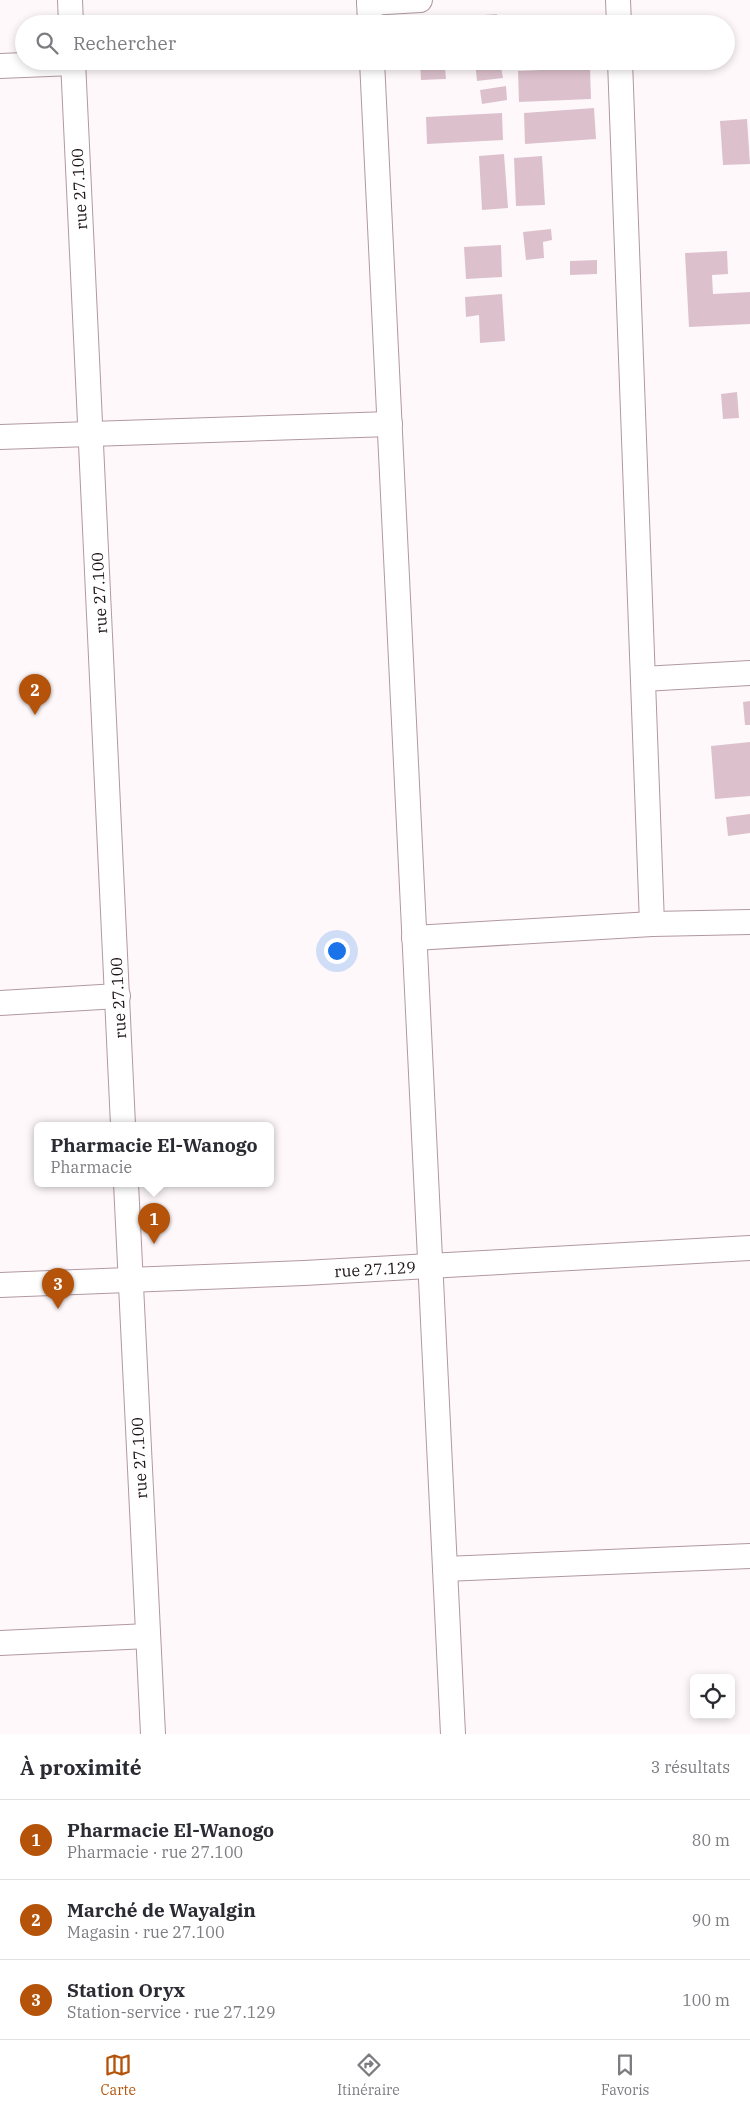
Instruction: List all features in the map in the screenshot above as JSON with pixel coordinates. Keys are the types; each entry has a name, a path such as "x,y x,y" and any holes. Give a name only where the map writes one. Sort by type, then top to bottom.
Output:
{"street":[{"path":"70,0 71,15"},
{"path":"370,9 420,0"},
{"path":"618,0 619,15"},
{"path":"0,66 15,65"},
{"name":"rue 27.100","path":"73,70 123,1122"},
{"path":"372,70 453,1734"},
{"path":"620,70 652,924"},
{"path":"0,437 390,424"},
{"path":"643,679 750,673"},
{"path":"414,938 652,924 750,922"},
{"path":"0,1002 118,996"},
{"name":"rue 27.100","path":"126,1187 153,1734"},
{"name":"rue 27.129","path":"0,1286 430,1266 750,1248"},
{"path":"445,1569 750,1556"},
{"path":"0,1643 148,1636"}],"building":[{"path":"420,70 445,70 446,79 421,80"},
{"path":"476,70 502,70 503,78 477,81"},
{"path":"590,70 591,99 519,102 518,71"},
{"path":"506,86 507,100 482,104 480,90"},
{"path":"594,108 596,139 525,144 524,113"},
{"path":"502,113 503,140 427,144 426,117"},
{"path":"747,119 750,164 723,165 720,121"},
{"path":"504,154 508,208 482,210 479,156"},
{"path":"542,156 545,205 516,206 514,158"},
{"path":"551,229 552,240 543,242 544,258 526,260 523,232"},
{"path":"501,245 502,277 466,279 464,247"},
{"path":"727,251 728,274 712,275 713,294 750,292 750,324 689,327 685,253"},
{"path":"597,260 597,274 570,275 570,261"},
{"path":"502,294 505,341 480,343 479,315 466,317 465,297"},
{"path":"737,392 739,418 723,419 721,394"},
{"path":"750,701 750,725 745,725 743,702"},
{"path":"750,742 750,796 715,799 711,746"},
{"path":"750,814 750,833 728,836 726,817"}],"place":[{"name":"Marché de Wayalgin","path":"35,715"},
{"name":"Pharmacie El-Wanogo","path":"154,1244"},
{"name":"Station Oryx","path":"58,1309"}]}
